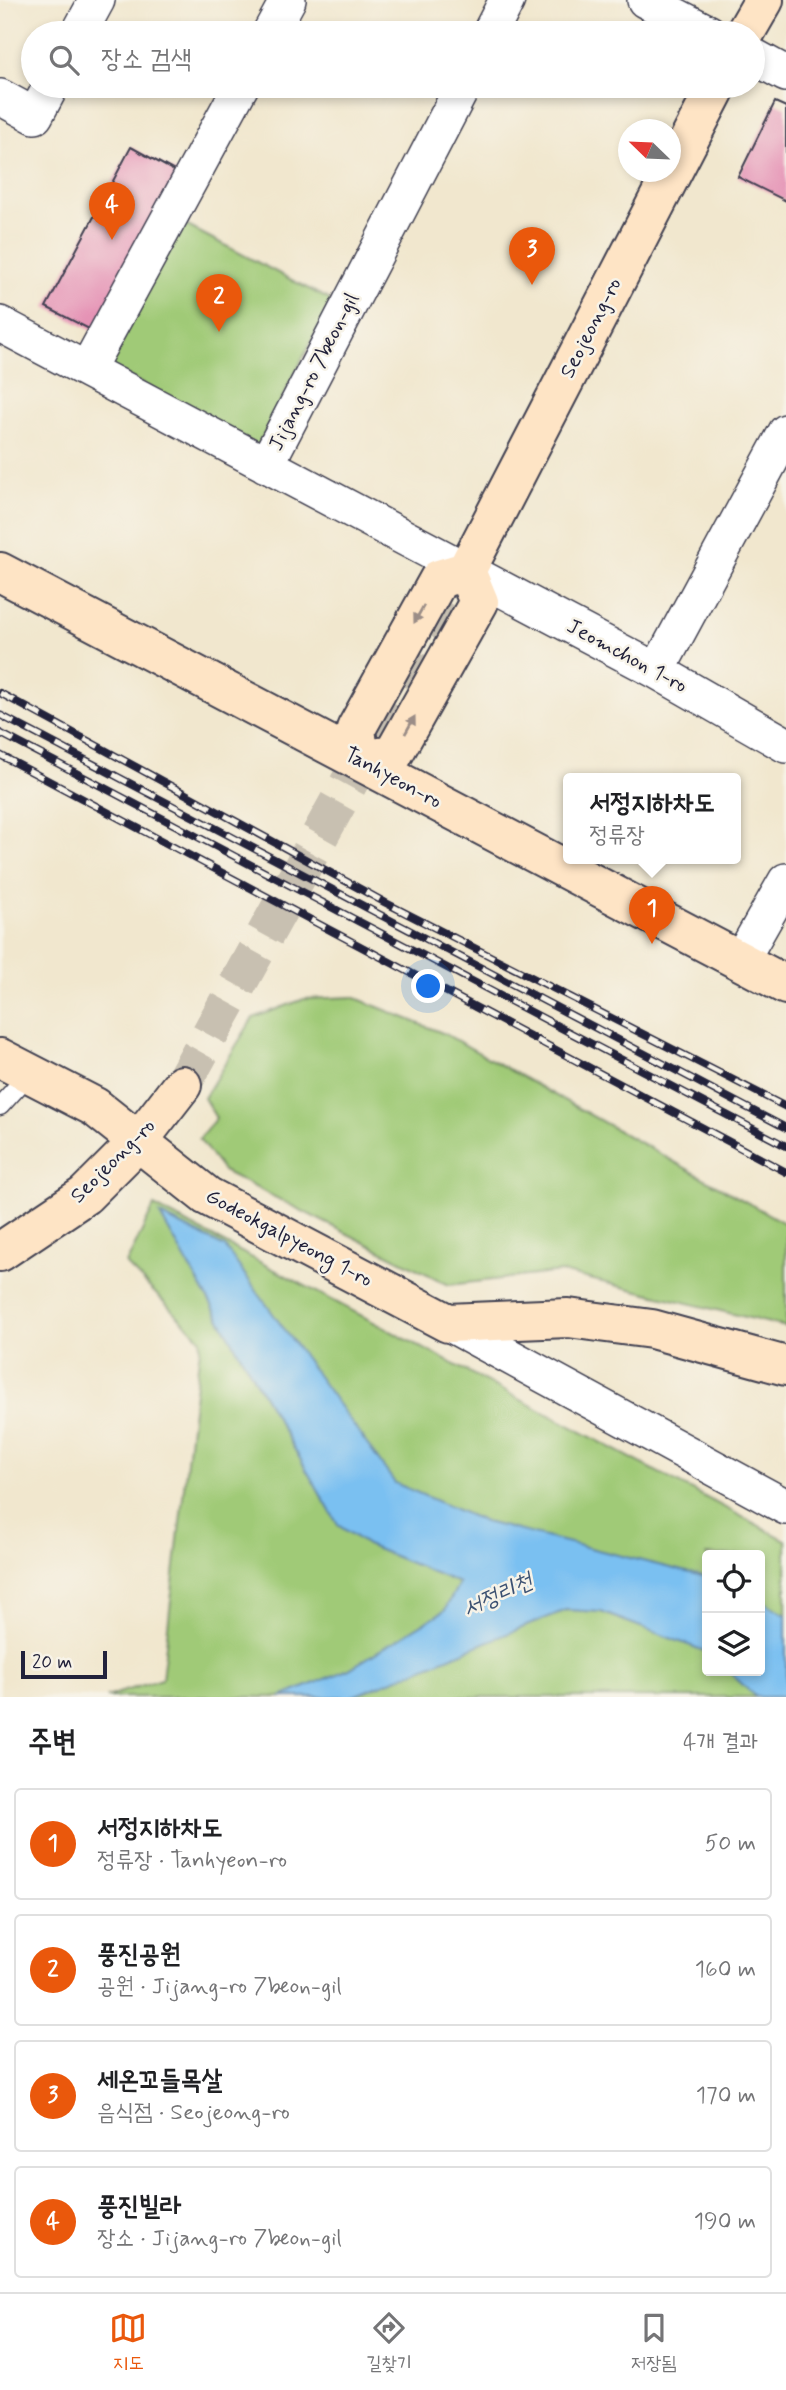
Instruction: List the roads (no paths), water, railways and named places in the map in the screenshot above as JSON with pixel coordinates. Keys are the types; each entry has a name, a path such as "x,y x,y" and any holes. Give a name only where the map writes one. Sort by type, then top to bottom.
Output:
{"street":[{"path":"86,21 97,0"},
{"path":"277,21 288,0"},
{"path":"496,21 507,0"},
{"path":"645,0 686,21"},
{"path":"752,21 764,0"},
{"path":"765,63 786,74"},
{"path":"0,97 35,116 45,98"},
{"path":"87,369 234,98"},
{"name":"Jijang-ro 7beon-gil","path":"0,324 266,465 457,98"},
{"name":"Seojeong-ro","path":"466,571 711,98"},
{"path":"657,671 786,432"},
{"name":"Jeomchon 1-ro","path":"266,465 657,671 786,746"},
{"path":"360,760 356,729 439,579 466,571"},
{"name":"Tanhyeon-ro","path":"0,572 786,985"},
{"path":"741,960 786,881"},
{"name":"Godeokgalpyeong 1-ro","path":"14,1066 95,1107 207,1196 448,1323"},
{"name":"Seojeong-ro","path":"0,1252 85,1195 137,1143 182,1085"},
{"path":"448,1323 568,1318 652,1329 786,1366"},
{"path":"448,1323 786,1507"}],"lane":[{"path":"0,1106 14,1066"}],"water":[{"name":"서정리천","path":"160,1215 225,1247 395,1483 485,1522 702,1576 702,1650 601,1612 566,1610 351,1697 281,1697 349,1669 445,1610 459,1583 367,1545 338,1525"},
{"path":"765,1602 786,1615 786,1697 756,1697 733,1676 765,1676"}],"tunnel":[{"path":"182,1085 466,571"}],"railway":[{"path":"0,693 386,903 786,1107"},
{"path":"0,715 786,1128"},
{"path":"0,733 786,1146"},
{"path":"0,755 786,1172"}],"place":[{"name":"풍진빌라","path":"112,240"},
{"name":"세온꼬들목살","path":"532,285"},
{"name":"풍진공원","path":"219,332"},
{"name":"서정지하차도","path":"652,944"}]}
